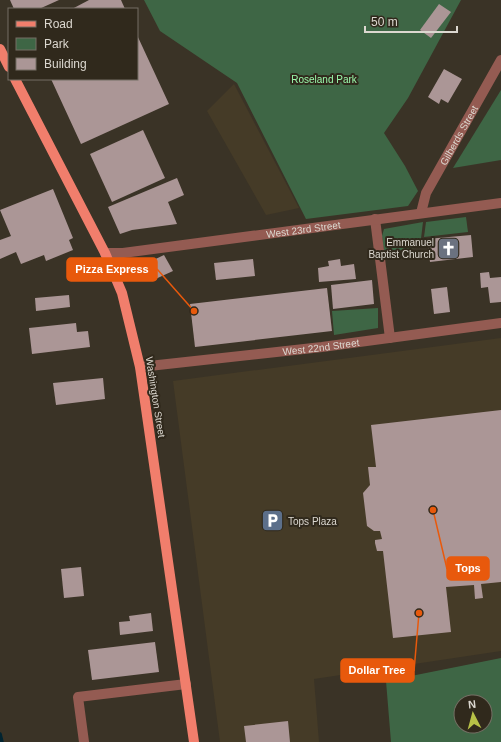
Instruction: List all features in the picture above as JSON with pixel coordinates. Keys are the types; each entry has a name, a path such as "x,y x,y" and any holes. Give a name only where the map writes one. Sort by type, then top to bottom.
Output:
{"main road":[{"path":"0,49 8,64"},
{"name":"Washington Street","path":"16,80 105,253 122,293 140,367 194,742"}],"street":[{"name":"Gilberds Street","path":"421,213 426,194 501,60"},
{"name":"West 23rd Street","path":"105,253 123,253 501,203"},
{"path":"375,219 390,338"},
{"name":"West 22nd Street","path":"140,367 390,338 501,323"},
{"path":"84,742 78,697 186,684"}],"shaded area":[{"path":"234,84 299,208 266,215 207,111"},
{"path":"501,338 501,651 314,679 319,742 220,742 173,381"}],"green space":[{"name":"Roseland Park","path":"144,0 461,0 408,98 384,133 405,166 418,191 408,206 306,219 237,83 160,31"},
{"path":"501,90 501,160 453,168"},
{"path":"466,217 468,232 424,237 426,222"},
{"path":"423,222 420,247 384,253 382,236 384,229"},
{"path":"378,308 378,328 334,335 332,311"},
{"path":"501,658 501,742 391,742 386,681"}],"building":[{"path":"10,0 59,0 41,8 14,8"},
{"path":"89,0 121,0 125,8 74,8"},
{"path":"439,4 451,12 431,38 420,30"},
{"path":"138,37 169,104 81,144 51,80 138,80"},
{"path":"444,69 462,79 448,103 441,99 439,104 428,97"},
{"path":"143,130 165,178 112,202 90,154"},
{"path":"177,178 184,195 168,202 177,224 132,230 120,234 108,207"},
{"path":"53,189 73,238 69,240 73,250 46,261 44,255 21,264 16,252 0,259 0,240 11,236 0,210"},
{"path":"471,235 473,257 430,262 427,239"},
{"path":"164,255 173,271 151,281 143,265"},
{"path":"253,259 255,276 216,280 214,263"},
{"path":"340,259 341,266 354,264 356,279 319,282 318,268 329,266 328,261"},
{"path":"489,272 490,278 501,277 501,302 490,303 488,287 481,288 480,273"},
{"path":"372,280 374,304 333,309 331,285"},
{"path":"447,287 450,312 434,314 431,289"},
{"path":"327,288 332,331 195,347 190,304"},
{"path":"69,295 70,307 36,311 35,298"},
{"path":"76,323 77,332 88,331 90,347 32,354 29,328"},
{"path":"103,378 105,399 56,405 53,383"},
{"path":"501,410 501,582 481,584 483,598 475,599 474,585 446,587 451,632 393,638 383,551 377,551 375,543 375,540 382,539 380,531 374,531 367,526 363,493 370,485 368,467 376,467 371,425"},
{"path":"81,567 84,596 64,598 61,569"},
{"path":"151,613 153,631 120,635 119,622 130,621 129,616"},
{"path":"155,642 159,672 92,680 88,650"},
{"path":"288,721 290,742 246,742 244,726"}],"waterway":[{"path":"0,734 2,742"}],"place":[{"name":"Emmanuel Baptist Church","path":"449,248"},
{"name":"Pizza Express","path":"194,311"},
{"name":"Tops","path":"433,510"},
{"name":"Tops Plaza","path":"273,521"},
{"name":"Dollar Tree","path":"419,613"}]}
